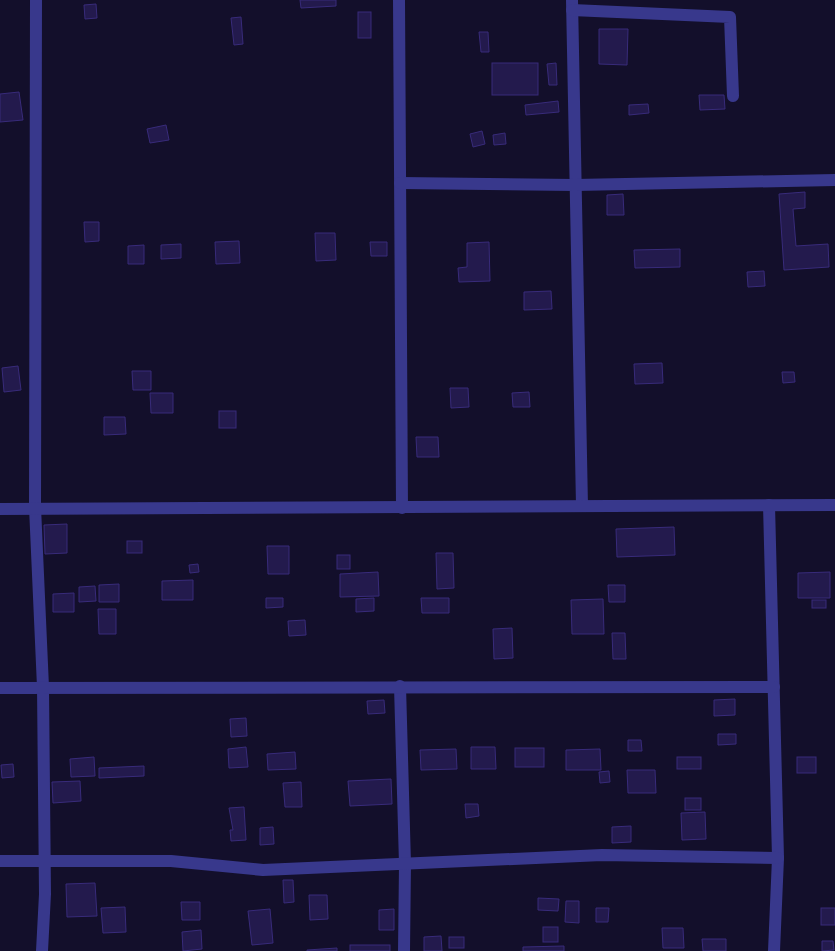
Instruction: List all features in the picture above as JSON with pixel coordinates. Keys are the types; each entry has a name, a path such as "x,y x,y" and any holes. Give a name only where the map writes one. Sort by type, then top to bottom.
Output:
{"street":[{"path":"36,0 35,507 43,687 43,861 45,894 42,951"},
{"path":"399,0 402,508"},
{"path":"582,506 572,5 730,17 733,96"},
{"path":"400,183 575,185 835,180"},
{"path":"769,505 778,858 774,951"},
{"path":"0,509 35,507 402,508 835,505"},
{"path":"400,686 405,864 404,951"},
{"path":"0,688 774,687"},
{"path":"0,861 171,861 263,870 602,855 778,858"}],"building":[{"path":"300,0 336,0 336,6 301,8"},
{"path":"96,4 97,18 85,19 84,5"},
{"path":"358,12 371,12 371,38 358,38"},
{"path":"241,17 243,44 234,45 231,18"},
{"path":"599,29 628,29 627,65 599,64"},
{"path":"479,32 488,32 489,52 481,52"},
{"path":"492,63 538,63 538,95 492,95"},
{"path":"556,63 557,85 549,85 547,64"},
{"path":"19,92 23,120 0,122 0,94"},
{"path":"699,95 724,95 725,109 700,110"},
{"path":"558,101 559,112 526,115 525,105"},
{"path":"648,104 649,113 629,115 629,105"},
{"path":"166,125 169,140 150,143 147,129"},
{"path":"482,131 485,144 473,147 470,134"},
{"path":"505,133 506,144 494,145 493,135"},
{"path":"805,192 805,208 793,209 796,246 828,244 829,267 784,270 779,194"},
{"path":"623,194 624,215 607,215 607,195"},
{"path":"84,222 99,222 99,241 85,242"},
{"path":"315,233 335,233 336,260 316,261"},
{"path":"239,241 240,263 216,264 215,242"},
{"path":"370,242 387,242 387,256 371,256"},
{"path":"489,242 490,281 459,282 458,268 467,267 467,243"},
{"path":"181,244 181,258 161,259 161,245"},
{"path":"144,245 144,264 128,264 128,246"},
{"path":"680,249 680,267 635,268 634,250"},
{"path":"764,271 765,286 748,287 747,272"},
{"path":"551,291 552,309 524,310 524,292"},
{"path":"662,363 663,383 635,384 634,364"},
{"path":"18,366 21,390 4,392 2,368"},
{"path":"132,371 151,371 151,390 133,390"},
{"path":"782,372 794,372 795,382 783,383"},
{"path":"450,388 468,388 469,407 451,408"},
{"path":"529,392 530,407 513,407 512,393"},
{"path":"150,393 173,393 173,413 151,413"},
{"path":"219,411 236,411 236,428 219,428"},
{"path":"104,417 125,417 126,434 104,435"},
{"path":"416,437 438,437 439,457 417,457"},
{"path":"67,524 67,553 45,554 44,525"},
{"path":"674,527 675,555 617,557 616,529"},
{"path":"127,541 142,541 142,553 127,553"},
{"path":"267,546 289,546 289,574 268,574"},
{"path":"436,553 453,553 454,588 437,589"},
{"path":"337,555 350,555 350,569 337,569"},
{"path":"198,564 199,572 190,573 189,565"},
{"path":"378,572 379,596 340,597 340,574"},
{"path":"830,572 830,598 798,598 798,573"},
{"path":"193,580 193,600 162,600 162,581"},
{"path":"119,584 119,602 99,602 99,585"},
{"path":"608,585 625,585 625,602 609,602"},
{"path":"95,586 96,601 79,602 79,587"},
{"path":"74,593 74,612 53,612 53,594"},
{"path":"266,598 283,598 283,607 266,608"},
{"path":"374,598 374,611 356,612 356,599"},
{"path":"421,598 449,598 449,613 422,613"},
{"path":"603,599 604,634 572,634 571,600"},
{"path":"812,600 826,600 826,608 812,608"},
{"path":"98,609 116,609 116,634 99,634"},
{"path":"305,620 306,635 289,636 288,621"},
{"path":"512,628 513,658 494,659 493,629"},
{"path":"612,633 625,633 626,659 613,659"},
{"path":"735,699 735,715 714,716 714,700"},
{"path":"384,700 385,713 368,714 367,701"},
{"path":"246,718 247,736 231,737 230,719"},
{"path":"718,734 736,734 736,744 718,745"},
{"path":"628,740 641,740 642,751 628,751"},
{"path":"246,747 248,767 229,768 228,749"},
{"path":"471,747 495,747 496,769 471,769"},
{"path":"515,748 544,748 544,767 515,767"},
{"path":"456,749 457,769 421,770 420,750"},
{"path":"600,749 601,770 566,770 566,750"},
{"path":"295,752 296,769 268,770 267,754"},
{"path":"94,757 95,776 71,777 70,759"},
{"path":"677,757 701,757 701,769 677,769"},
{"path":"797,757 816,757 816,773 797,773"},
{"path":"13,764 14,777 2,778 1,765"},
{"path":"144,766 144,776 99,778 99,768"},
{"path":"627,770 655,770 656,793 628,793"},
{"path":"609,771 610,782 600,783 599,772"},
{"path":"391,779 392,804 350,806 348,781"},
{"path":"80,781 81,801 53,803 52,782"},
{"path":"301,782 302,807 285,807 283,783"},
{"path":"685,798 701,798 701,810 685,810"},
{"path":"465,804 478,804 479,816 466,818"},
{"path":"244,807 246,840 231,841 230,830 233,830 229,808"},
{"path":"705,812 706,839 682,840 681,813"},
{"path":"631,826 631,842 612,843 612,827"},
{"path":"273,827 274,844 260,845 260,828"},
{"path":"283,880 293,880 294,902 284,903"},
{"path":"95,883 97,916 67,917 66,884"},
{"path":"309,895 327,895 328,919 310,920"},
{"path":"538,898 559,899 558,911 538,910"},
{"path":"566,901 579,901 579,923 565,922"},
{"path":"181,902 200,902 200,920 182,920"},
{"path":"125,907 126,932 103,933 101,908"},
{"path":"596,908 609,908 608,922 596,922"},
{"path":"821,908 835,908 835,925 821,925"},
{"path":"270,909 273,943 252,945 248,911"},
{"path":"394,909 394,930 379,930 379,910"},
{"path":"543,927 558,927 558,942 543,942"},
{"path":"662,928 683,928 684,948 663,948"},
{"path":"201,930 202,949 183,951 182,932"},
{"path":"441,936 442,951 424,951 424,937"},
{"path":"449,937 464,937 464,948 449,948"},
{"path":"702,939 726,939 726,951 703,951"},
{"path":"822,941 833,941 834,950 822,951"},
{"path":"350,945 390,945 390,951 350,951"},
{"path":"564,946 564,951 523,951 523,947"},
{"path":"337,948 337,951 307,951 307,950"}]}
